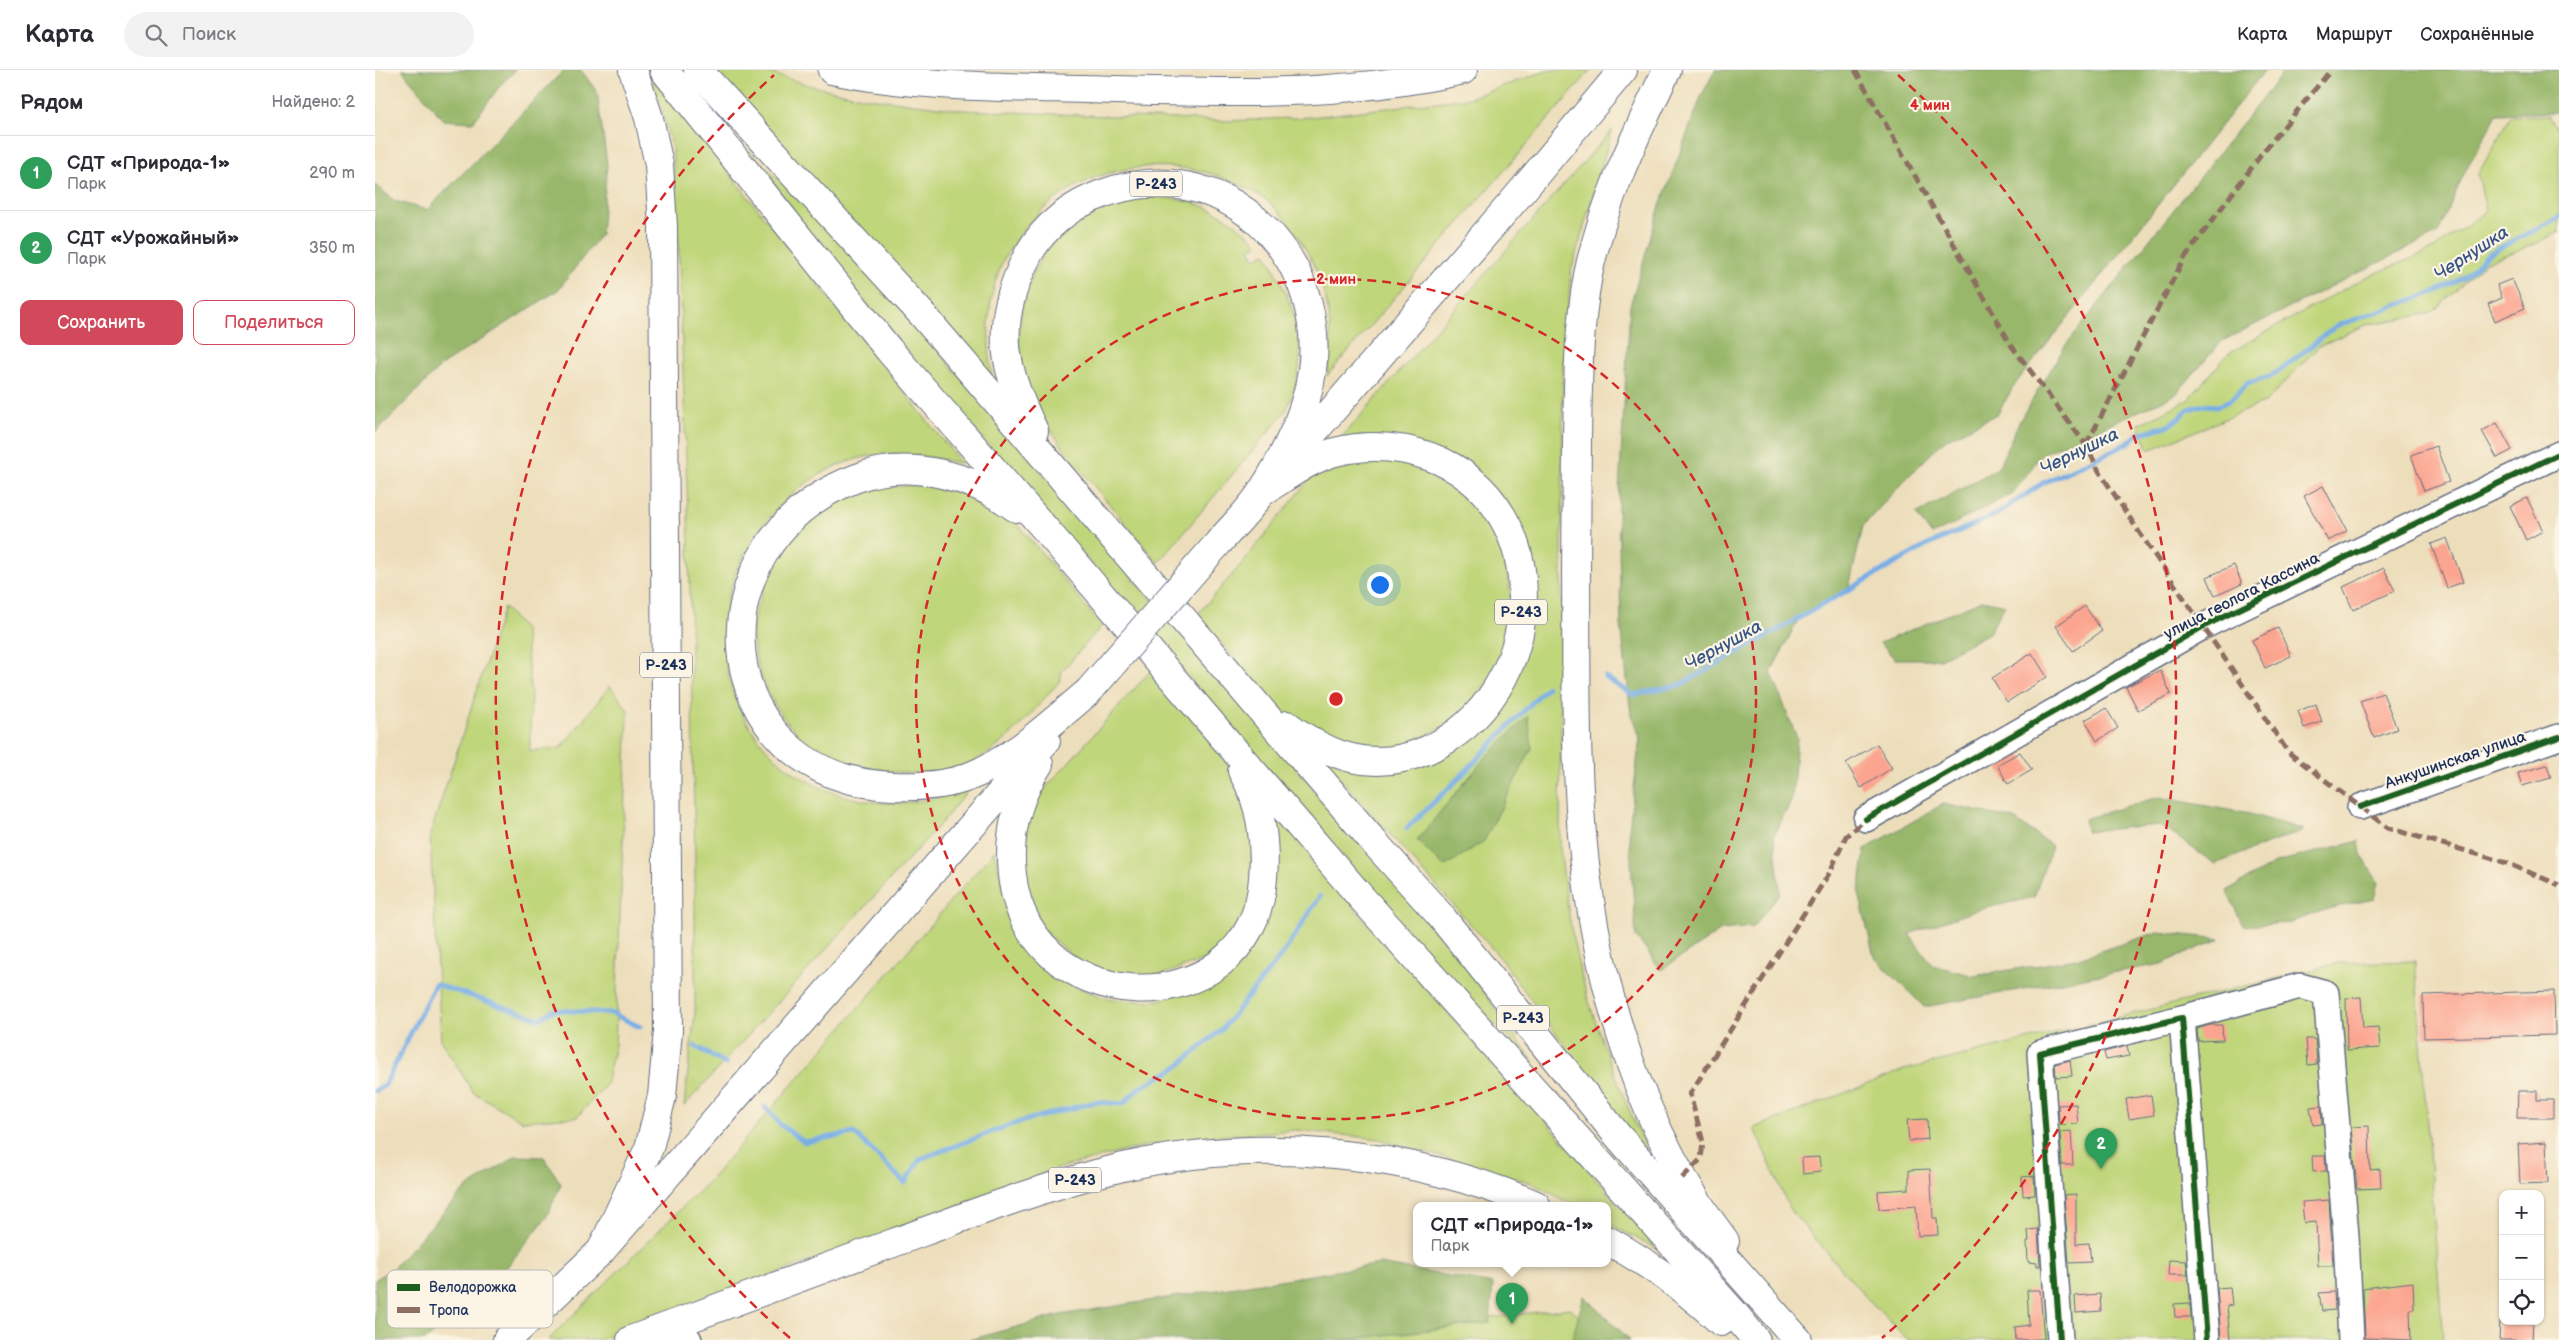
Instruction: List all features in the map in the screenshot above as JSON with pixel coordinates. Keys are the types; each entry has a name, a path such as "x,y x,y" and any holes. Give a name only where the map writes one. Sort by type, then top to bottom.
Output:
{"main road":[{"name":"Р-243","path":"601,1251 649,1148 662,1096 667,1031 663,226 659,165 651,127 633,70"},
{"name":"Р-243","path":"664,70 889,350 1046,530 1359,896 1734,1313 1756,1340"},
{"name":"Р-243","path":"698,70 921,312 1071,490 1439,914 1618,1136 1799,1340"},
{"path":"832,70 942,84 1193,92 1271,91 1365,85 1434,77 1463,70"},
{"name":"Р-243","path":"553,1296 601,1251 1220,541 1510,205 1623,70"},
{"name":"Р-243","path":"1667,70 1613,188 1588,274 1581,321 1578,370 1576,538 1580,768 1584,854 1600,956 1612,1004 1641,1093 1661,1137 1695,1199 1799,1340"},
{"name":"Р-243","path":"1071,490 1035,434 1014,387 1006,359 1004,328 1008,302 1029,251 1052,224 1079,204 1108,191 1144,184 1177,185 1200,189 1225,198 1246,210 1279,244 1303,288 1310,312 1313,347 1311,375 1299,420 1262,492"},
{"name":"Р-243","path":"1248,695 1312,744 1335,754 1378,762 1410,757 1441,744 1472,721 1496,693 1511,664 1520,628 1523,593 1513,538 1499,508 1481,487 1450,465 1414,451 1379,446 1333,453 1311,462 1262,492"},
{"name":"Р-243","path":"1046,530 999,494 949,476 919,470 865,474 816,496 794,514 775,536 751,575 740,629 741,654 749,688 760,711 775,733 799,755 825,772 872,785 910,787 967,778 991,766 1023,746 1088,692"},
{"name":"Р-243","path":"1088,692 1035,770 1022,796 1014,820 1011,872 1014,893 1021,913 1042,947 1064,966 1098,982 1136,989 1159,988 1183,982 1218,964 1242,939 1252,922 1263,889 1264,864 1259,816 1248,781 1223,738"},
{"name":"Р-243","path":"631,1340 683,1331 963,1217 1061,1184 1123,1167 1179,1157 1278,1151 1382,1160 1487,1186 1528,1202"},
{"path":"1611,1243 1699,1301 1741,1340"},
{"name":"Р-243","path":"507,1340 520,1328"}],"street":[{"name":"улица геолога Кассина","path":"1866,819 2204,626 2559,454"},
{"name":"Анкушинская улица","path":"2360,807 2559,737"},
{"path":"2060,1340 2040,1053 2182,1018 2300,986 2326,993 2351,1340"},
{"path":"2182,1018 2207,1340"}],"green space":[{"path":"402,70 516,70 502,83 473,122 443,120"},
{"path":"564,70 581,70 597,92 607,164 601,234 558,290 442,365 375,433 375,185 395,201 427,210"},
{"path":"711,70 759,70 812,86 861,97 962,110 1228,121 1312,117 1469,98 1549,70 1591,70 1327,376 1330,329 1326,299 1316,269 1289,223 1277,209 1262,197 1233,181 1201,171 1169,167 1136,168 1104,175 1074,187 1047,206 1024,230 1005,258 995,281 989,322 992,376"},
{"path":"1715,70 2265,70 2016,383 1997,414 1945,440 1863,526 1849,588 1800,616 1771,672 1797,738 1792,799 1774,836 1780,893 1753,927 1721,930 1661,970 1636,937 1629,830 1640,737 1631,715 1621,624 1618,507 1625,389 1630,306 1660,206 1701,97"},
{"path":"2285,70 2559,70 2559,112 2497,114 2465,171 2438,233 2222,341 2175,395 2042,454 2013,493 1932,535 1916,514 1998,468 2019,422 2065,346"},
{"path":"649,73 961,463 897,454 875,455 847,462 820,474 796,491 775,511 744,555 728,602 724,650 734,695 756,735 789,769 833,792 886,803 907,803 968,790 943,821 684,1106 695,1012 695,864 689,544 679,256 672,147 661,106"},
{"path":"2549,115 2559,131 2559,232 2535,244 2484,263 2432,313 2366,325 2319,346 2266,402 2149,450 2139,424 2188,400 2229,353 2364,278 2436,248 2486,211 2478,174 2511,116"},
{"path":"1612,130 1571,271 1563,366 1560,847 1573,940 1580,971 1612,1067 1650,1160 1497,954 1322,758 1403,768 1522,664 1501,495 1339,440"},
{"path":"749,150 869,271 1464,964 1534,1063 1454,984 845,279"},
{"path":"1149,197 1181,200 1209,208 1234,223 1258,244 1250,249 1255,258 1266,253 1276,273 1293,311 1298,330 1300,350 1299,369 1294,390 1285,412 1158,563 1075,463 1041,414 1029,389 1021,362 1019,335 1022,305 1033,274 1054,240 1067,228 1102,206 1120,201"},
{"path":"1344,458 1415,462 1476,498 1501,538 1512,603 1502,663 1461,718 1398,749 1353,747 1293,719 1270,700 1197,615 1244,561 1309,480 1325,467"},
{"path":"926,485 961,492 1015,521 1102,626 1062,671 1060,681 1029,716 1007,739 982,757 956,768 920,773 895,772 838,761 819,751 802,737 787,722 774,704 757,664 753,642 754,615 775,559 797,532 823,509 841,499 865,491 889,487"},
{"path":"1982,600 2005,605 1989,633 1940,659 1895,659 1880,643"},
{"path":"504,607 525,631 531,694 530,751 561,748 610,686 628,710 615,1045 606,1085 577,1117 522,1121 473,1092 441,1041 430,835"},
{"path":"1153,668 1227,763 1239,785 1253,833 1251,907 1210,958 1149,979 1086,967 1040,928 1020,866 1029,811 1042,792"},
{"path":"1528,716 1532,748 1484,841 1444,867 1417,840 1485,758"},
{"path":"2158,797 2250,814 2304,830 2215,864 2160,825 2086,831 2084,819"},
{"path":"1262,798 1383,942 1528,1100 1657,1249 1611,1225 1611,1202 1568,1202 1529,1182 1379,1139 1296,1130 1219,1136 1144,1146 1059,1168 599,1340 548,1340 710,1180 994,851 1012,920 1037,960 1069,984 1105,998 1132,1001 1159,1000 1177,995 1232,968 1251,948 1265,923 1272,895"},
{"path":"1943,804 2014,819 2052,846 2034,897 1974,911 1909,934 1932,965 1974,976 2076,959 2158,932 2220,939 2161,964 1924,1007 1874,957 1859,893 1865,849"},
{"path":"2359,841 2361,854 2378,882 2374,899 2331,908 2288,923 2243,926 2227,891 2277,862"},
{"path":"2415,961 2443,1340 1908,1340 1865,1296 1790,1210 1754,1128 1904,1070 2339,963"},
{"path":"516,1156 544,1157 561,1184 546,1218 505,1270 390,1270 394,1267 465,1189"},
{"path":"1380,1264 1493,1284 1490,1323 1342,1340 969,1340 1060,1315"},
{"path":"387,1272 387,1328 441,1328 426,1340 375,1340 375,1280"},
{"path":"1584,1296 1630,1340 1572,1340"},
{"path":"1571,1308 1599,1340 1306,1340"}],"building":[{"path":"2512,279 2525,308 2495,321 2488,304 2502,298 2497,285"},
{"path":"2497,423 2512,450 2497,458 2482,431"},
{"path":"2436,446 2449,482 2424,491 2411,455"},
{"path":"2323,486 2347,531 2328,541 2304,496"},
{"path":"2527,498 2543,531 2526,540 2510,506"},
{"path":"2447,538 2463,582 2447,588 2431,544"},
{"path":"2234,565 2242,584 2215,596 2207,577"},
{"path":"2384,568 2395,591 2353,610 2343,587"},
{"path":"2085,606 2102,631 2073,651 2056,626"},
{"path":"2278,628 2291,656 2265,668 2252,640"},
{"path":"2032,653 2047,677 2007,702 1992,678"},
{"path":"2160,670 2171,694 2138,710 2126,687"},
{"path":"2383,693 2397,729 2374,738 2360,701"},
{"path":"2316,704 2322,722 2304,728 2298,711"},
{"path":"2106,708 2118,728 2097,741 2085,720"},
{"path":"1877,744 1892,768 1861,788 1846,763"},
{"path":"2020,752 2032,770 2008,784 1997,765"},
{"path":"2547,765 2551,778 2522,786 2518,773"},
{"path":"2554,991 2555,1035 2424,1038 2423,995"},
{"path":"2361,997 2363,1028 2378,1027 2380,1048 2347,1050 2346,998"},
{"path":"2210,1025 2222,1025 2223,1040 2198,1041 2197,1029"},
{"path":"2306,1039 2315,1039 2317,1064 2308,1065"},
{"path":"2127,1046 2129,1056 2106,1060 2104,1052"},
{"path":"2070,1060 2072,1076 2056,1077 2055,1064"},
{"path":"2518,1091 2537,1091 2537,1100 2553,1100 2553,1118 2517,1118"},
{"path":"2151,1095 2154,1115 2129,1119 2126,1099"},
{"path":"2076,1104 2078,1124 2059,1125 2058,1105"},
{"path":"2321,1106 2322,1124 2313,1125 2310,1107"},
{"path":"1927,1119 1928,1139 1909,1141 1907,1120"},
{"path":"2369,1126 2370,1170 2380,1169 2381,1188 2357,1189 2351,1127"},
{"path":"2071,1131 2073,1165 2062,1165 2060,1132"},
{"path":"2546,1142 2548,1183 2520,1184 2518,1144"},
{"path":"2312,1156 2325,1156 2326,1171 2313,1172"},
{"path":"1819,1157 1821,1172 1803,1174 1802,1158"},
{"path":"1930,1169 1933,1218 1937,1218 1938,1235 1918,1236 1916,1206 1879,1209 1878,1191 1909,1189 1909,1170"},
{"path":"2034,1176 2035,1195 2023,1196 2022,1177"},
{"path":"2076,1194 2076,1244 2089,1243 2091,1262 2069,1263 2064,1195"},
{"path":"2329,1200 2333,1266 2318,1266 2316,1222 2304,1223 2302,1202"},
{"path":"2038,1229 2040,1266 2037,1266 2037,1263 2028,1262 2028,1230"},
{"path":"2169,1260 2186,1261 2188,1275 2168,1275"},
{"path":"2413,1282 2414,1309 2410,1309 2411,1340 2365,1338 2363,1288"},
{"path":"2230,1287 2232,1305 2227,1306 2230,1340 2221,1340 2217,1288"},
{"path":"2027,1290 2040,1290 2044,1339 2016,1340 2015,1327 2029,1325"},
{"path":"2334,1292 2335,1310 2322,1311 2319,1293"},
{"path":"2100,1294 2101,1311 2076,1313 2075,1296"},
{"path":"2190,1303 2191,1317 2175,1317 2174,1304"},
{"path":"2500,1325 2533,1325 2532,1340 2499,1340"}],"waterway":[{"name":"Чернушка","path":"1605,677 1633,695 1680,685 1926,546 1997,514 2043,483 2128,443 2138,434 2170,425 2189,409 2203,405 2218,406 2232,399 2248,383 2266,378 2281,370 2336,326 2435,292 2465,277 2488,254 2559,217"},
{"path":"1407,828 1454,783 1547,687"},
{"path":"765,1107 781,1125 804,1142 854,1133 905,1183 920,1159 1016,1123 1095,1102 1123,1104 1139,1088 1176,1068 1222,1029 1284,952 1320,896"},
{"path":"375,1091 385,1085 435,984 540,1019 554,1010 611,1013 640,1027"},
{"path":"695,1046 726,1064"}],"marked path":[{"path":"1855,70 2011,345 2086,445 2099,471 2139,532 2288,752 2388,828 2507,863 2559,885"},
{"path":"2086,445 2185,257 2267,147 2331,70"},
{"path":"1682,1178 1701,1159 1703,1142 1690,1094 1830,872 1846,836 1866,819"}],"cycle path":[{"path":"1866,819 2204,626 2559,454"},
{"path":"2360,807 2559,737"},
{"path":"2060,1340 2040,1053 2182,1018 2207,1340"}],"place":[{"name":"СДТ «Урожайный»","path":"2101,1169"},
{"name":"СДТ «Природа-1»","path":"1512,1324"}]}
